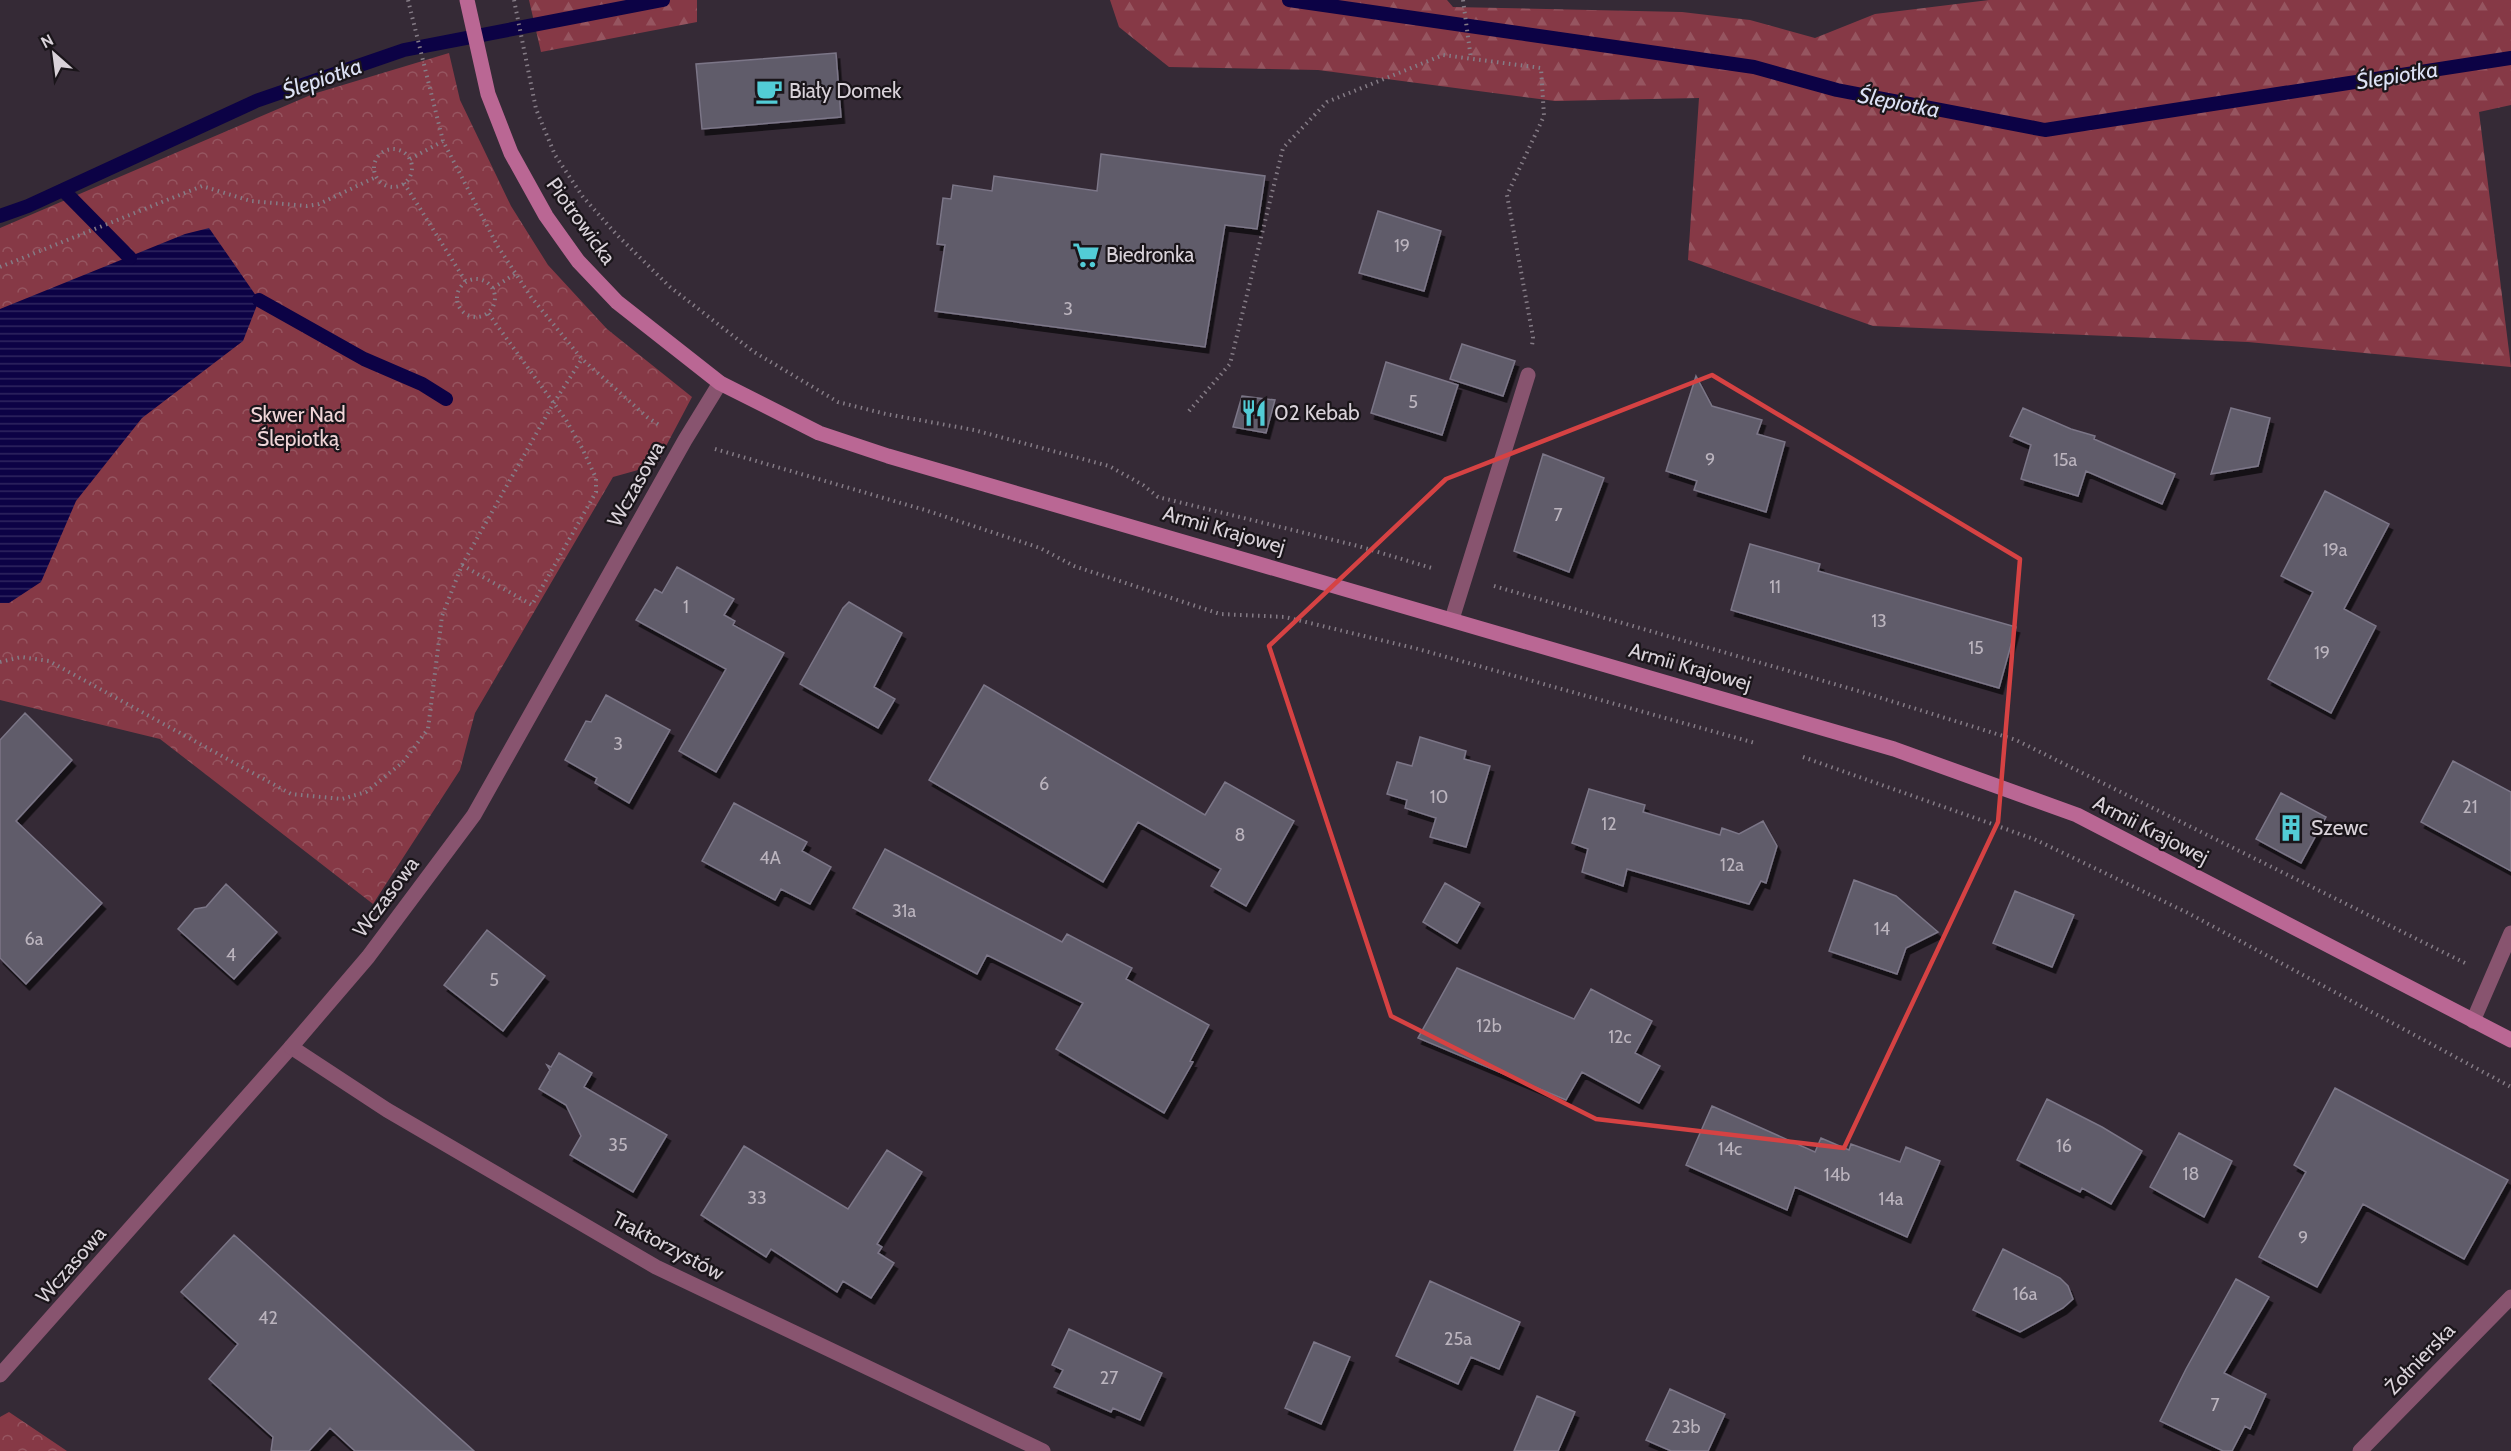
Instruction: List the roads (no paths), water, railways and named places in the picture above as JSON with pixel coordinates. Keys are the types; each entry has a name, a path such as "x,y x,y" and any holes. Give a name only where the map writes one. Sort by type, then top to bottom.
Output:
{"street":[{"name":"Piotrowicka","path":"467,0 488,94 512,153 546,216 578,261 617,302 720,383 819,433"},
{"path":"1452,619 1528,375"},
{"name":"Wczasowa","path":"0,1375 368,957 474,815 685,440 720,383"},
{"name":"Armii Krajowej","path":"819,433 888,456 1894,749 2077,815 2511,1040"},
{"path":"2473,1021 2511,933"},
{"name":"Traktorzystów","path":"291,1047 387,1110 656,1267 1041,1451"},
{"name":"Żołnierska","path":"2360,1451 2511,1297"}],"waterway":[{"name":"Ślepiotka","path":"0,216 28,206 256,101 404,50 663,0"},
{"name":"Ślepiotka","path":"1289,0 1754,67 1837,90 2045,130 2511,58"},
{"path":"63,190 130,258"},
{"path":"259,300 364,359 422,384 446,399"}],"place":[{"name":"Biały Domek","path":"769,91"},
{"name":"Biedronka","path":"1086,255"},
{"name":"02 Kebab","path":"1254,413"},
{"name":"Szewc","path":"2291,828"}],"park label":[{"name":"Skwer Nad Ślepiotką","path":"298,427"}]}
